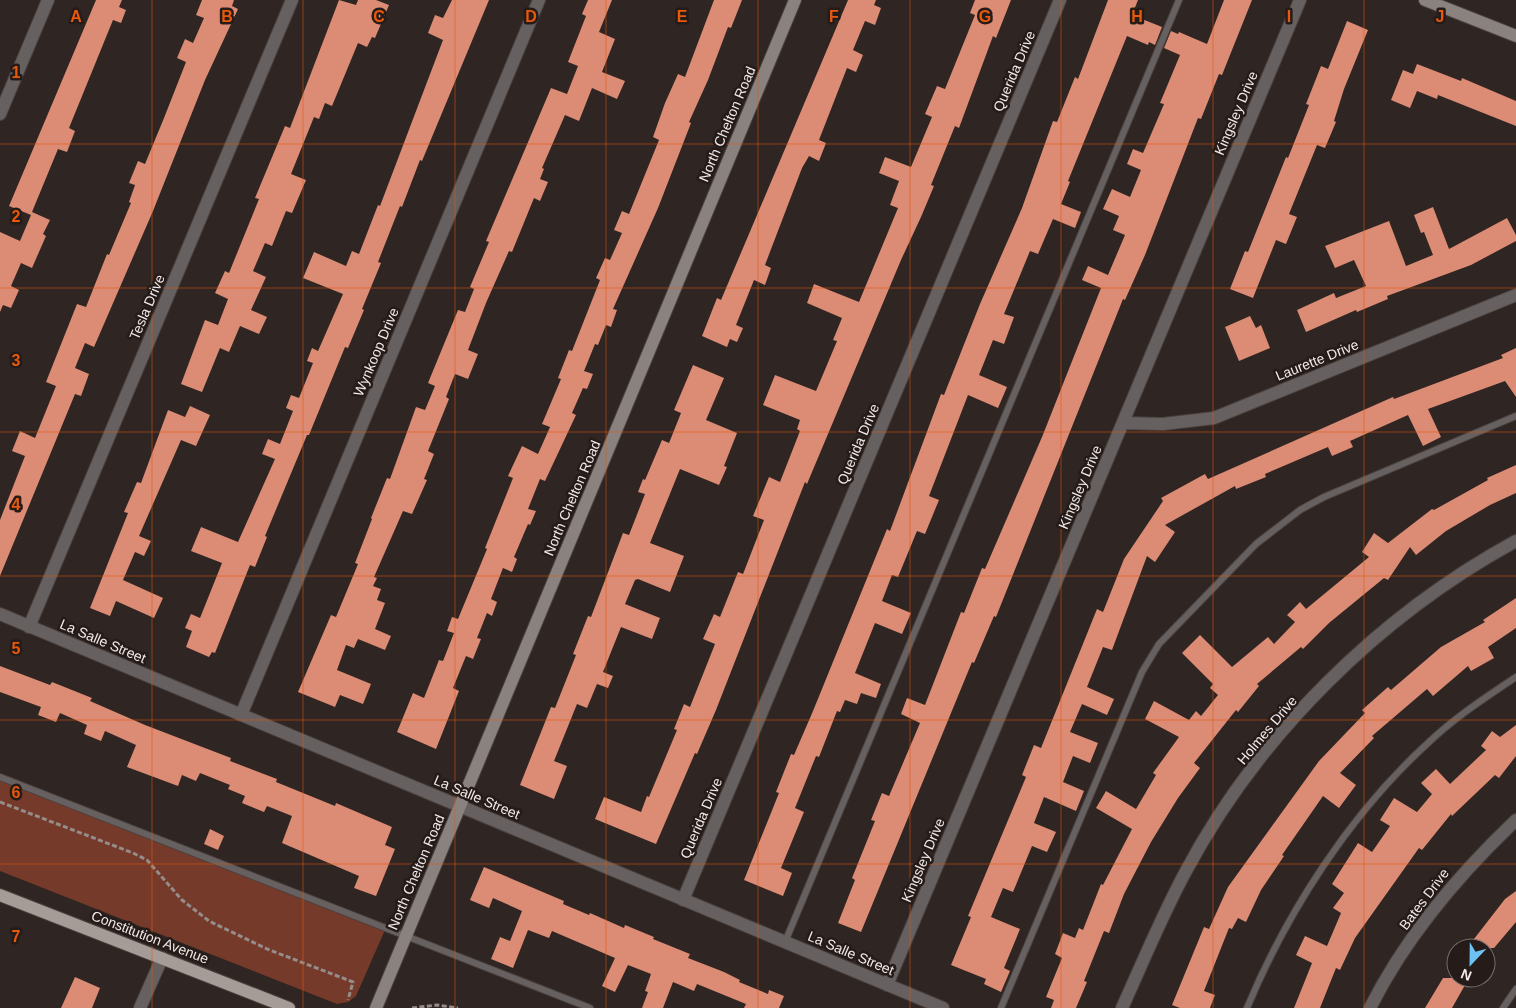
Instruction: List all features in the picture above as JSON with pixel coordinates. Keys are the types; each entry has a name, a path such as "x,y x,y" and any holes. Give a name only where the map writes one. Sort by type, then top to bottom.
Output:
{"main road":[{"name":"North Chelton Road","path":"376,1008 795,0"},
{"path":"1425,0 1516,36"},
{"name":"Constitution Avenue","path":"0,895 289,1008"}],"street":[{"path":"0,114 48,0"},
{"name":"Tesla Drive","path":"29,626 292,0"},
{"name":"Wynkoop Drive","path":"241,715 539,0"},
{"name":"Querida Drive","path":"683,900 1060,0"},
{"name":"Kingsley Drive","path":"887,985 1300,0"},
{"name":"Laurette Drive","path":"1123,423 1163,424 1214,418 1516,295"},
{"name":"Holmes Drive","path":"1122,1008 1164,913 1186,870 1238,789 1285,728 1340,671 1416,606 1455,577 1516,541"},
{"name":"La Salle Street","path":"0,614 943,1008"},
{"name":"Bates Drive","path":"1370,1008 1400,957 1445,893 1470,864 1516,820"},
{"path":"140,1008 162,958"}],"lane":[{"path":"785,942 1179,0"},
{"path":"1002,1008 1142,672 1159,644 1256,544 1300,510 1324,497 1516,416"},
{"path":"1247,1008 1260,978 1304,895 1380,794 1428,743 1489,695 1516,677"},
{"path":"0,777 590,1008"},
{"path":"1503,1008 1516,989"}],"path":[{"path":"0,802 147,860 182,900 209,921 268,949 353,982 348,1000"},
{"path":"412,1008 437,1005 458,1008"}],"shaded area":[{"path":"0,780 385,930 356,996 348,1002 337,1004 0,871"}],"building":[{"path":"96,0 122,0 119,7 126,10 121,23 113,20 69,128 75,131 67,152 58,149 32,212 50,220 43,234 46,236 32,268 21,263 11,286 19,290 11,308 3,305 0,312 0,232 20,241 31,215 9,206"},
{"path":"202,0 234,0 232,6 238,9 205,80 153,211 94,347 85,343 75,368 89,374 81,396 75,394 0,576 0,520 25,456 12,451 20,431 35,438 56,386 46,382 77,304 86,307 107,254 109,255 131,203 129,202 135,185 129,183 138,161 145,164 186,62 177,58 185,39 193,43 204,18 196,15"},
{"path":"339,0 356,5 358,0 376,0 389,5 375,38 372,37 367,47 358,43 332,106 325,103 319,119 314,117 291,174 306,180 292,213 286,211 272,246 265,243 253,271 266,277 251,310 267,317 259,334 240,326 229,352 220,348 202,392 181,384 205,320 218,325 228,299 215,293 225,271 229,273 259,199 255,198 285,126 290,128"},
{"path":"452,0 489,0 422,161 420,160 402,207 400,206 378,262 381,263 362,309 364,310 348,348 345,347 309,435 307,435 265,536 267,537 255,567 250,565 215,653 212,652 209,657 186,647 192,631 185,628 191,614 200,618 222,563 191,551 201,527 238,542 275,459 262,454 268,439 280,444 293,411 286,408 291,395 299,398 313,363 307,361 312,348 318,351 343,294 303,278 314,252 346,266 352,251 359,254 378,205 380,206 443,40 428,33 435,15 443,18"},
{"path":"588,0 612,0 599,32 615,39 602,72 625,81 617,99 592,88 579,121 565,115 542,168 544,169 540,179 548,182 540,201 534,198 512,252 509,251 486,303 468,350 478,354 468,379 455,374 446,397 449,399 428,451 434,454 424,479 427,480 412,514 403,511 374,577 377,578 373,586 381,589 377,600 385,603 375,629 391,636 385,650 358,639 354,648 346,645 337,670 371,684 363,704 340,695 335,707 298,692 331,615 336,617 358,564 355,563 371,518 387,478 390,479 416,407 425,410 435,386 428,383 458,310 465,312 474,289 470,287 489,242 486,241 551,88 567,94 578,66 568,62 586,16 582,14"},
{"path":"714,0 742,0 731,28 728,27 708,80 689,122 691,123 658,208 613,309 617,310 611,327 606,325 598,345 595,344 584,371 593,374 587,389 583,388 572,413 576,415 545,481 540,479 528,509 536,511 530,525 528,524 514,557 517,559 512,572 503,568 491,599 497,602 492,616 487,613 477,638 481,639 473,659 466,656 453,688 459,691 436,749 397,732 413,693 424,698 439,660 443,661 454,633 447,631 452,617 458,619 487,549 485,548 513,478 508,476 522,446 538,454 550,427 542,424 561,379 558,378 569,350 572,351 600,280 596,278 605,258 610,260 622,233 614,230 622,211 629,214 659,140 653,137 665,103 678,74 685,77"},
{"path":"848,0 876,0 874,5 881,8 875,25 865,21 853,50 863,55 856,72 847,68 819,140 826,143 819,161 809,156 802,168 765,265 771,268 765,285 754,280 736,325 743,328 737,342 730,339 727,347 702,336 717,298 721,300"},
{"path":"975,0 1011,0 996,38 993,36 959,128 955,126 931,185 934,186 807,484 805,482 716,710 697,754 695,753 656,844 595,819 604,797 641,812 647,796 649,797 677,730 674,729 684,704 690,707 715,644 703,639 714,614 720,617 738,572 743,574 764,520 753,516 769,477 780,482 800,431 797,429 800,420 763,405 775,375 816,391 837,341 833,340 842,318 807,303 814,284 859,302 898,208 890,205 899,181 879,173 885,157 911,167 932,117 925,114 937,86 945,89 975,15 970,13"},
{"path":"1108,0 1138,0 1132,15 1162,27 1155,45 1149,42 1148,45 1127,36 1068,181 1070,182 1061,204 1081,212 1075,228 1053,219 1038,254 1030,251 1004,314 1014,317 1004,344 993,340 979,375 1007,387 998,408 968,395 929,496 939,500 925,534 917,531 898,577 892,575 882,601 911,613 902,634 875,623 855,673 881,684 876,698 861,693 857,704 845,700 840,712 837,711 819,757 816,756 795,808 804,812 781,868 792,873 783,896 744,880 779,793 776,792 791,754 794,755 813,711 887,529 890,531 941,394 944,395 980,304 1022,208 1053,121 1057,122 1075,77 1078,79"},
{"path":"1224,0 1252,0 1222,75 1219,74 1201,119 1198,118 1145,255 1125,300 1123,299 996,617 994,616 974,663 972,662 861,932 838,923 855,880 852,878 875,821 871,820 882,793 889,796 920,723 901,714 907,698 925,705 961,612 964,613 982,568 985,569 1042,437 1101,288 1082,280 1088,266 1108,275 1125,235 1113,230 1119,216 1103,209 1112,189 1130,197 1141,170 1127,164 1133,149 1143,153 1164,104 1160,103 1180,55 1164,48 1171,31 1178,34 1179,32 1207,44"},
{"path":"1347,21 1368,30 1344,89 1334,121 1336,122 1325,148 1317,145 1289,214 1297,217 1286,244 1276,240 1253,298 1230,289 1245,251 1248,252 1286,157 1288,158 1309,105 1306,104 1321,66 1328,69"},
{"path":"1417,64 1461,81 1462,78 1516,101 1516,126 1438,95 1437,99 1417,91 1410,108 1391,100 1403,70 1413,74"},
{"path":"1433,207 1449,249 1507,218 1516,235 1516,241 1471,265 1387,296 1388,299 1357,312 1356,310 1306,332 1297,310 1334,293 1336,298 1366,286 1354,260 1335,268 1325,246 1389,221 1406,266 1433,255 1424,232 1421,233 1414,215"},
{"path":"1250,316 1256,328 1261,325 1270,348 1239,361 1225,327"},
{"path":"1516,348 1516,397 1505,381 1428,409 1441,437 1423,446 1408,415 1350,441 1353,447 1332,456 1328,447 1265,474 1266,477 1236,489 1235,486 1165,525 1175,532 1155,562 1147,556 1112,650 1103,647 1087,687 1114,699 1107,715 1082,704 1070,732 1098,743 1090,763 1073,756 1063,782 1084,791 1076,811 1044,797 1034,823 1056,832 1047,852 1032,846 1013,892 1003,888 991,917 1020,929 1004,968 1010,971 1001,992 984,984 986,979 951,965 971,917 968,916 1026,777 1022,775 1034,745 1041,748 1097,609 1103,612 1124,559 1163,501 1161,498 1205,474 1208,479 1393,397 1394,399 1503,358 1501,355"},
{"path":"693,365 724,378 706,420 737,433 724,466 727,467 719,485 680,469 650,543 684,556 670,592 638,579 635,580 625,604 660,618 652,639 621,627 603,672 613,676 608,688 597,684 587,708 577,704 554,761 567,766 554,799 520,785 551,707 555,708 576,655 573,654 588,616 591,617 623,533 629,535 645,494 638,492 643,479 645,480 662,440 669,443 681,413 674,410"},
{"path":"190,406 210,415 196,446 181,440 139,536 151,541 144,556 135,552 123,580 163,598 154,618 116,601 110,616 90,608 128,513 124,512 137,482 141,483 168,410 185,417"},
{"path":"1516,465 1516,493 1490,505 1446,531 1416,555 1410,547 1388,580 1384,578 1329,623 1303,649 1301,647 1257,684 1259,686 1238,712 1236,710 1194,763 1200,768 1178,798 1151,842 1124,894 1109,933 1104,931 1084,981 1087,982 1076,1008 1051,1008 1054,1000 1046,997 1062,958 1055,954 1063,933 1075,938 1079,928 1083,930 1101,884 1103,885 1132,829 1096,808 1106,791 1136,809 1156,775 1153,773 1179,737 1145,719 1154,701 1189,720 1196,711 1201,716 1218,695 1210,688 1213,684 1182,653 1200,635 1232,667 1268,637 1274,644 1295,622 1287,615 1300,602 1306,609 1369,557 1362,552 1374,533 1388,543 1432,509 1434,510 1488,480 1487,478"},
{"path":"1516,598 1516,628 1488,647 1494,658 1471,671 1468,666 1433,696 1427,689 1372,736 1374,738 1340,773 1356,785 1339,808 1323,796 1282,855 1284,856 1261,890 1246,922 1238,918 1232,929 1229,928 1204,991 1215,995 1210,1008 1180,1008 1172,1005 1204,927 1209,929 1228,887 1319,761 1365,713 1362,710 1388,687 1391,690 1441,647 1485,622 1483,620"},
{"path":"0,666 50,685 52,682 92,698 90,701 145,725 231,758 230,761 277,779 276,782 335,806 336,803 392,827 385,845 395,849 376,896 354,888 359,876 282,843 292,816 267,806 264,812 242,803 245,796 228,789 230,785 200,773 196,781 182,775 178,786 127,767 136,745 105,731 101,741 84,734 87,725 60,713 56,722 38,715 41,707 0,692"},
{"path":"1516,725 1516,756 1499,778 1495,775 1452,816 1451,814 1422,850 1419,848 1355,938 1340,970 1336,968 1320,1008 1294,1008 1312,963 1296,955 1305,936 1327,946 1341,913 1333,908 1344,893 1332,884 1358,843 1372,852 1390,826 1380,820 1394,798 1417,812 1432,794 1421,783 1436,769 1450,784 1486,750 1481,746 1492,731 1500,737"},
{"path":"210,829 224,836 218,850 204,844"},
{"path":"484,867 564,901 563,904 589,915 590,913 624,928 625,925 654,937 653,939 690,954 688,958 724,972 740,980 739,982 768,994 769,990 784,996 779,1008 744,1008 746,1004 697,984 694,991 673,982 663,1008 642,1008 648,992 645,991 651,974 628,965 615,992 602,986 615,958 552,931 549,938 528,930 513,968 491,959 500,937 510,941 522,911 493,898 489,908 470,900"},
{"path":"1516,891 1516,922 1496,946 1496,938 1475,938 1505,899"},
{"path":"75,977 100,988 92,1008 61,1008"},
{"path":"1443,978 1446,978 1446,988 1463,988 1452,1008 1425,1008"}]}
